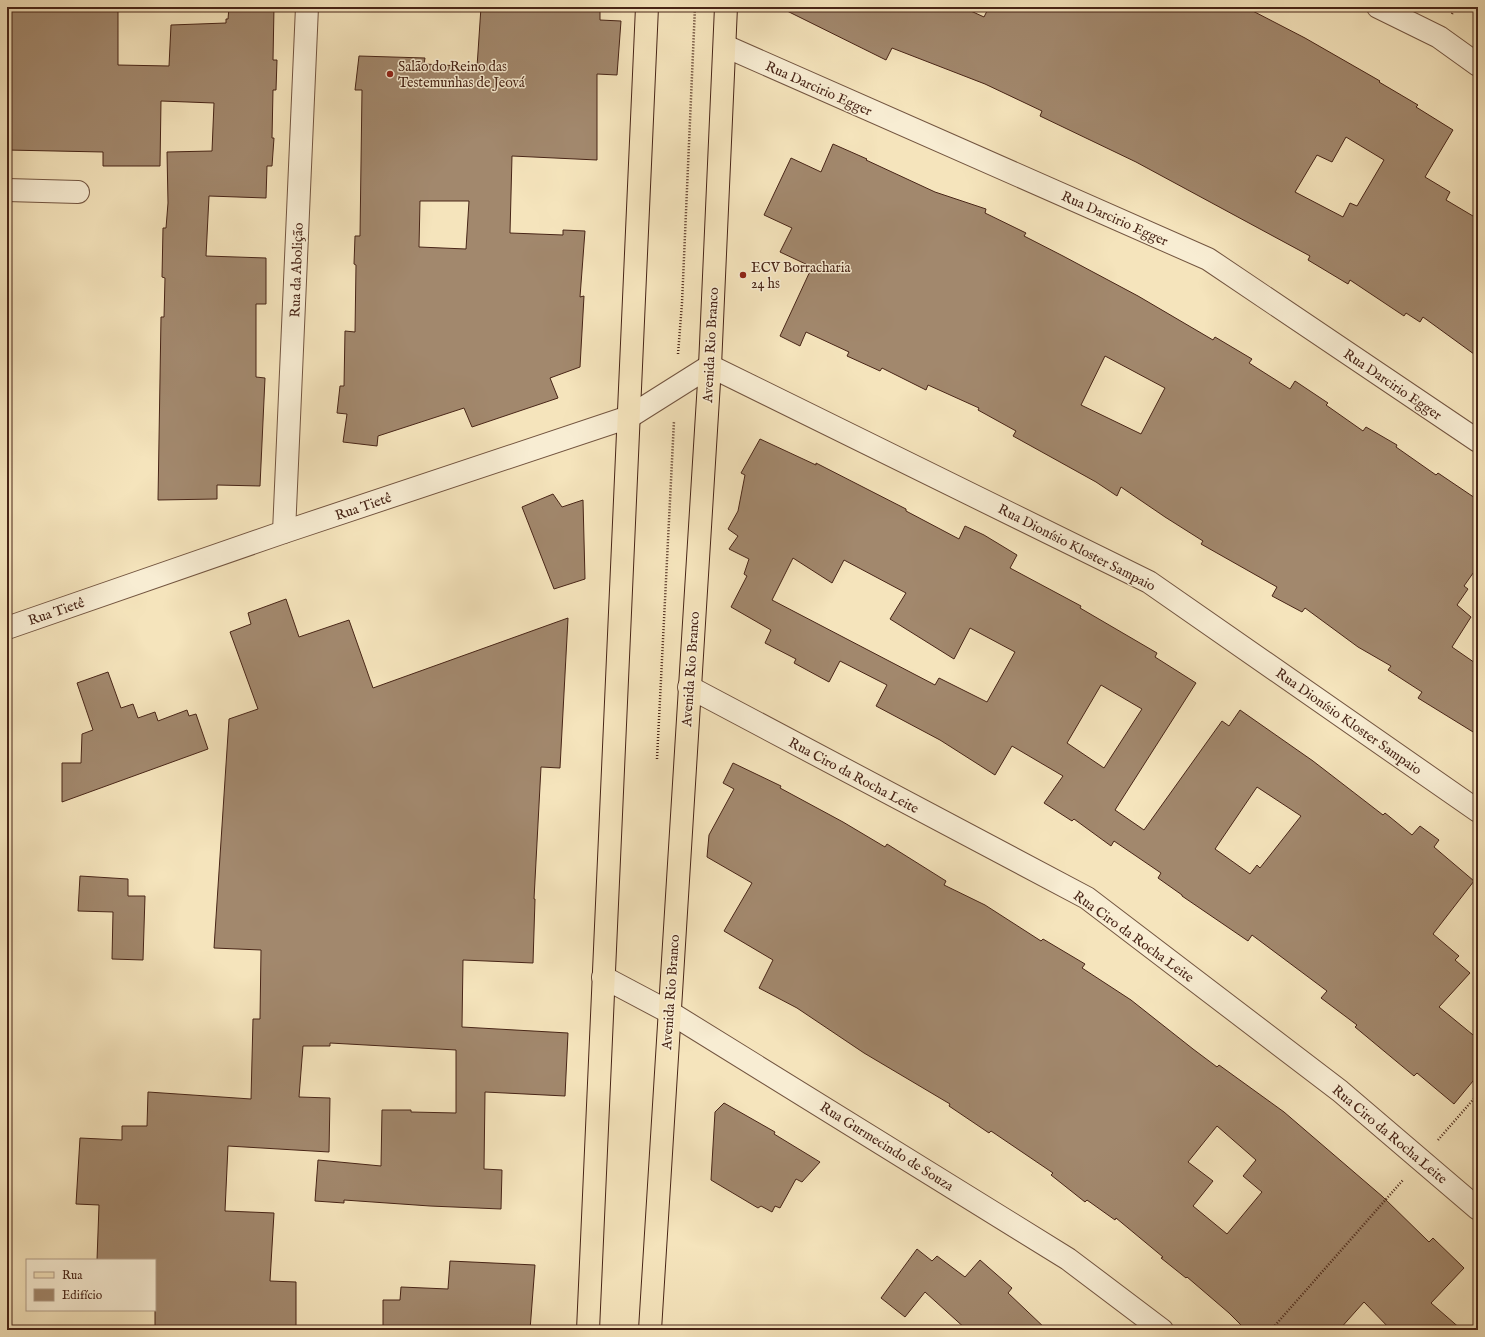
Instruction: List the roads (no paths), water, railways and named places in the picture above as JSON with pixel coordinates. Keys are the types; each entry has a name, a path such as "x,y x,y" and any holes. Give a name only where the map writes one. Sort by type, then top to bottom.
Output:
{"main road":[{"path":"588,1330 647,7"},
{"name":"Avenida Rio Branco","path":"650,1330 710,366 726,7"}],"street":[{"name":"Rua da Abolição","path":"284,532 307,7"},
{"path":"1378,7 1439,37 1478,65"},
{"name":"Rua Darcirio Egger","path":"725,46 1208,259 1478,441"},
{"path":"7,190 78,192"},
{"name":"Rua Tietê","path":"7,628 284,532 629,416 710,366"},
{"name":"Rua Dionísio Kloster Sampaio","path":"710,366 1149,582 1478,811"},
{"path":"7,628 7,633"},
{"name":"Rua Ciro da Rocha Leite","path":"689,687 1087,898 1340,1091 1478,1209"},
{"name":"Rua Gurmecindo de Souza","path":"603,977 669,1012 1068,1258 1162,1330"}],"place":[{"name":"Salão do Reino das Testemunhas de Jeová","path":"390,74"},
{"name":"ECV Borracharia 24 hs","path":"743,275"}]}
